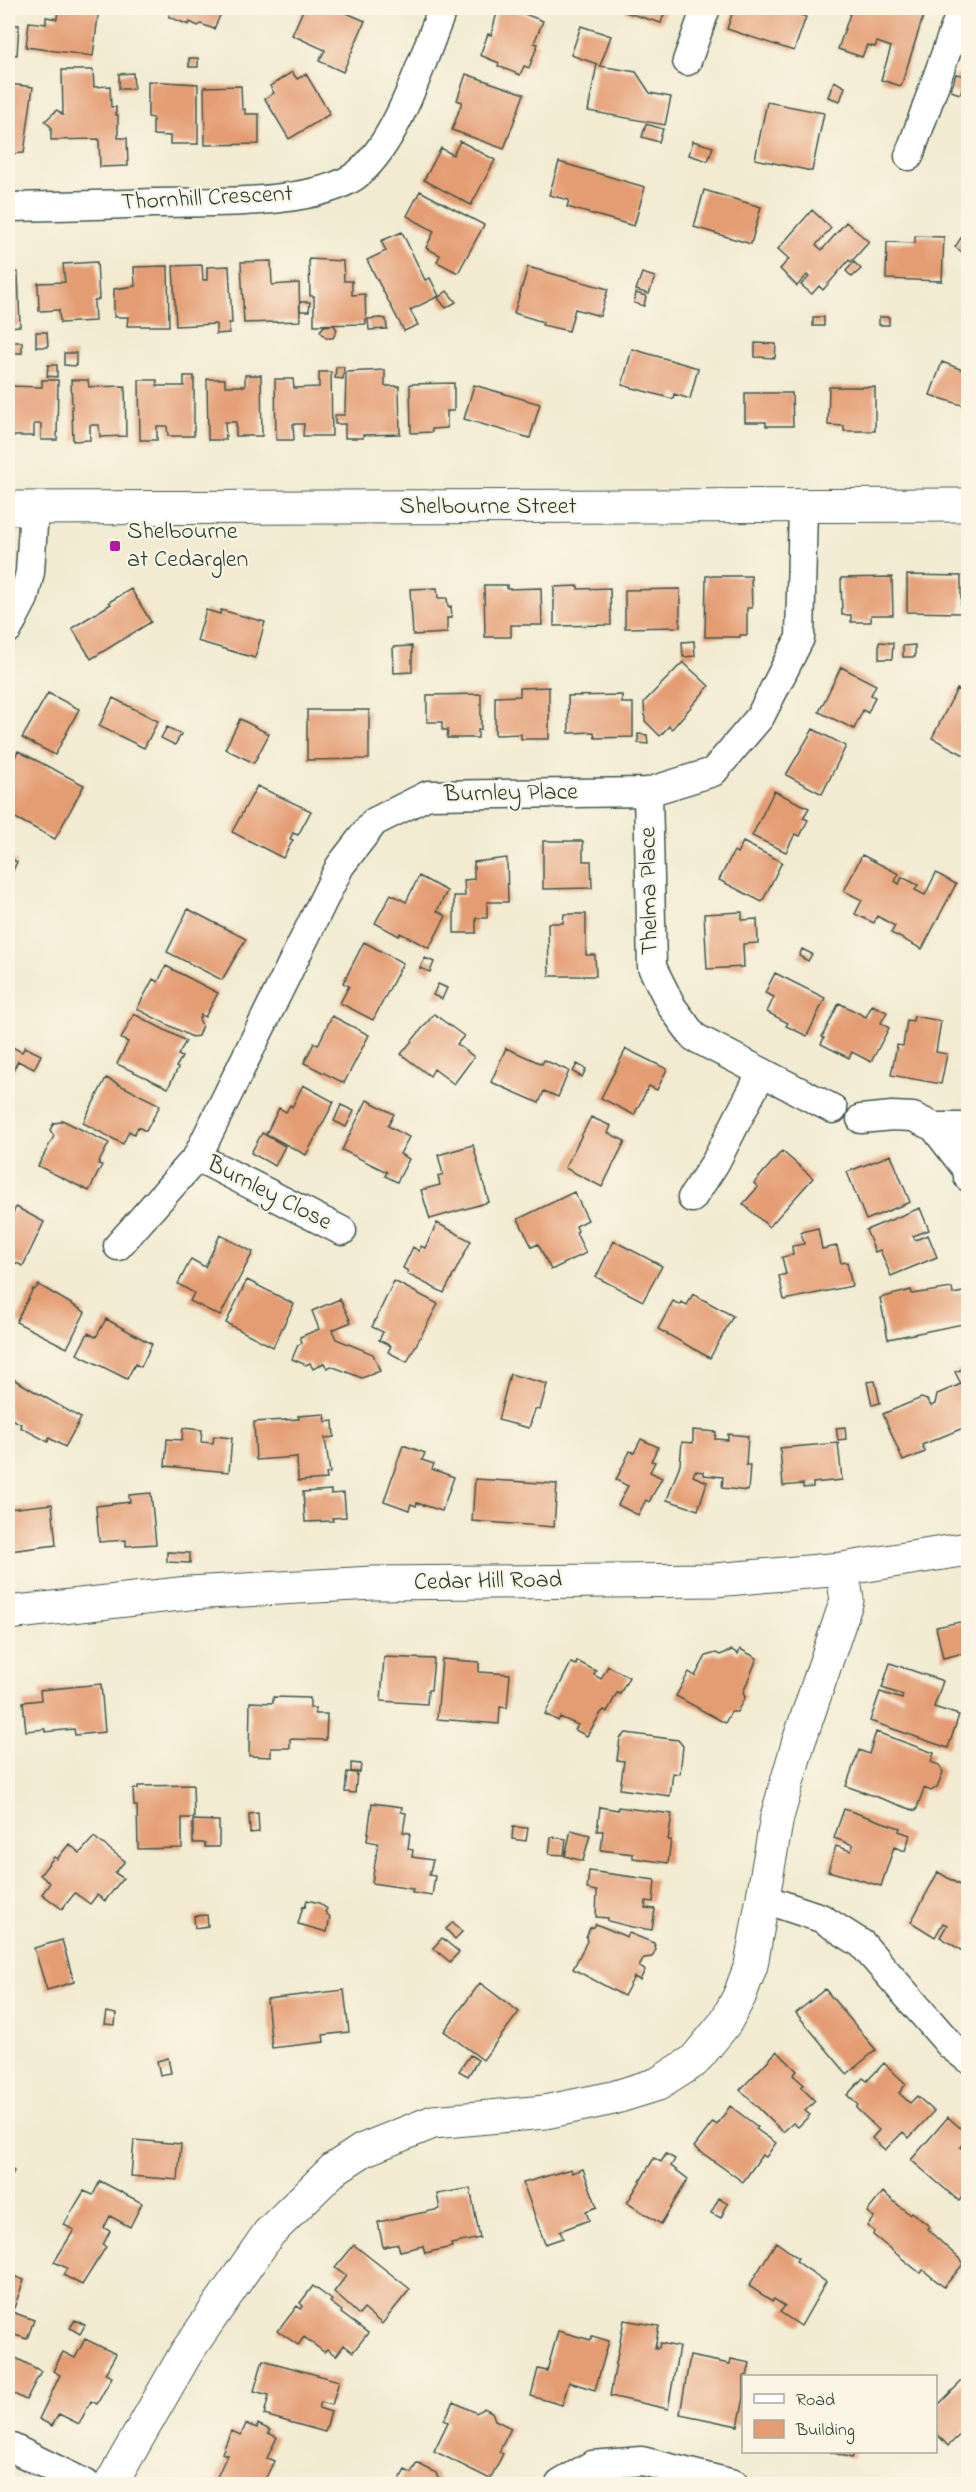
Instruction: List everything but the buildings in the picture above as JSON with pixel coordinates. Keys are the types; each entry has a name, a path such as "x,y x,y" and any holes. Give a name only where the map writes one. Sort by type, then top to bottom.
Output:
{"street":[{"name":"Thornhill Crescent","path":"8,207 269,200 325,190 358,175 380,152 406,100 443,8"},
{"path":"687,61 706,8"},
{"path":"909,156 962,8"},
{"name":"Shelbourne Street","path":"21,509 969,505"},
{"name":"Burnley Place","path":"118,1246 197,1157 340,866 374,822 428,795 648,792 713,772 760,717 800,638 803,506"},
{"path":"8,629 24,598 30,572 21,509"},
{"name":"Thelma Place","path":"648,792 652,967 672,1006 694,1037 833,1109"},
{"path":"692,1198 715,1163 762,1072"},
{"path":"861,1119 913,1117 934,1127 969,1127"},
{"path":"934,1127 968,1173"},
{"name":"Burnley Close","path":"197,1157 342,1231"},
{"name":"Cedar Hill Road","path":"8,1613 201,1592 373,1583 715,1580 842,1569 969,1549"},
{"path":"111,2484 186,2353 269,2233 334,2169 363,2150 433,2122 545,2112 613,2098 658,2084 694,2061 725,2023 739,1997 751,1965 777,1817 798,1744 847,1600 842,1569"},
{"path":"764,1899 821,1918 862,1944 951,2046 969,2060"},
{"path":"8,2446 86,2484"},
{"path":"560,2484 592,2465 642,2461 734,2484"}],"place":[{"name":"Shelbourne at Cedarglen","path":"115,546"}]}
